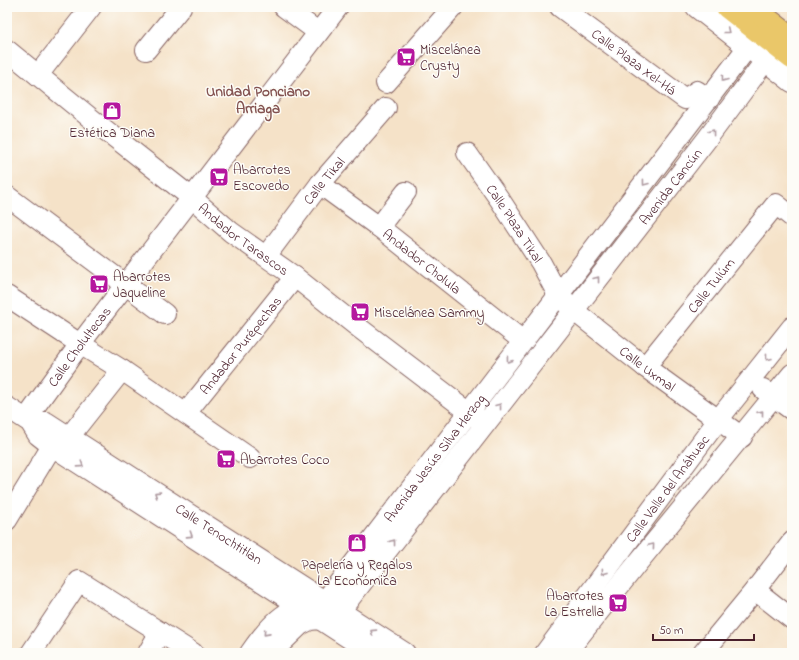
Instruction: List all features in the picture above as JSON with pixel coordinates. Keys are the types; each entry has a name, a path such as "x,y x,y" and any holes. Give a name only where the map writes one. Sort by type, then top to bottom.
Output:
{"main road":[{"path":"727,7 792,58"},
{"path":"752,7 792,38"}],"street":[{"path":"38,75 91,7"},
{"path":"146,50 180,7"},
{"path":"284,7 318,32"},
{"name":"Calle Cholultecas","path":"28,421 80,344 338,7"},
{"path":"386,83 453,7"},
{"name":"Calle Plaza Xel-Há","path":"560,7 685,99 697,92 709,99"},
{"path":"696,7 792,82"},
{"name":"Avenida Cancún","path":"558,295 747,48"},
{"name":"Andador Tarascos","path":"7,50 192,198 231,232 295,277 477,418"},
{"name":"Avenida Cancún","path":"573,310 702,145 765,61"},
{"name":"Calle Tikal","path":"266,256 320,184 386,108"},
{"name":"Calle Plaza Tikal","path":"467,153 537,257 558,295"},
{"name":"Andador Cholula","path":"320,184 379,227 523,341"},
{"path":"379,227 406,192"},
{"path":"7,196 165,314"},
{"name":"Calle Tulúm","path":"645,367 776,204 792,217"},
{"name":"Andador Purépechas","path":"186,413 295,277"},
{"name":"Calle Uxmal","path":"558,295 573,310 645,367 742,436"},
{"name":"Avenida Jesús Silva Herzog","path":"477,418 523,341 558,295"},
{"path":"7,296 122,370 250,458"},
{"name":"Avenida Jesús Silva Herzog","path":"328,611 477,418 573,310"},
{"name":"Calle Valle del Anáhuac","path":"545,653 718,420 792,327"},
{"path":"7,520 52,446 69,437 122,370"},
{"name":"Calle Valle del Anáhuac","path":"569,652 636,565 792,374"},
{"path":"751,380 792,410"},
{"name":"Calle Tenochtitlan","path":"7,407 28,421 38,435 52,446 128,485 328,611 406,653"},
{"name":"Calle Tenochtitlan","path":"28,421 46,422 69,437 128,485 304,608 328,611 372,653"},
{"path":"703,653 792,542"},
{"path":"619,552 636,565"},
{"path":"31,653 79,581 193,653"},
{"path":"755,590 792,619"},
{"path":"250,653 284,615 293,610 304,608"},
{"path":"271,653 300,625 328,611"},
{"path":"148,653 160,632"}],"place":[{"name":"Miscelánea Crysty","path":"406,57"},
{"name":"Estética Diana","path":"112,111"},
{"name":"Abarrotes Escovedo","path":"219,177"},
{"name":"Abarrotes Jaqueline","path":"99,284"},
{"name":"Miscelánea Sammy","path":"360,312"},
{"name":"Abarrotes Coco","path":"226,459"},
{"name":"Papelería y Regalos La Económica","path":"357,543"},
{"name":"Abarrotes La Estrella","path":"618,603"}],"district":[{"name":"Unidad Ponciano Arriaga","path":"258,100"}]}
